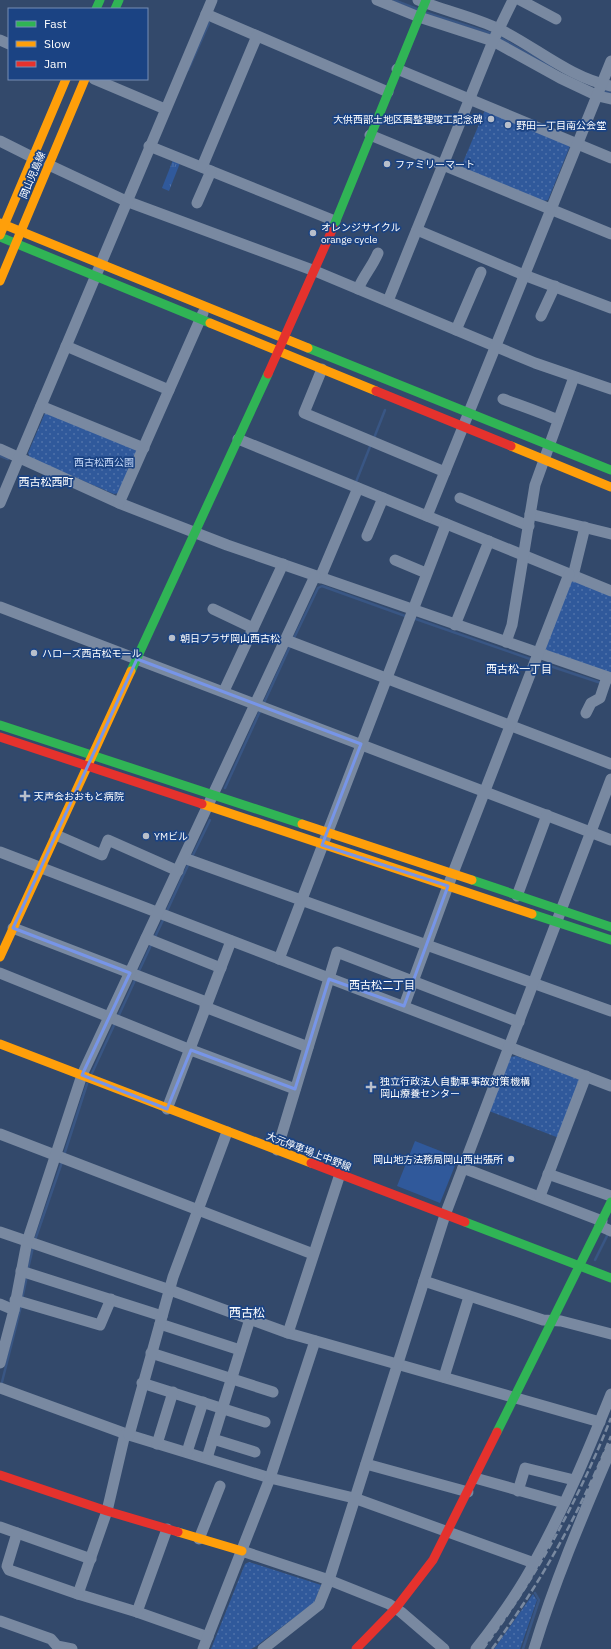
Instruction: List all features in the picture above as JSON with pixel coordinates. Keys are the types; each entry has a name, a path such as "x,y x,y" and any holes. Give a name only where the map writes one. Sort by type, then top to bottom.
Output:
{"street":[{"path":"0,503 149,146 212,0"},
{"path":"377,0 422,7 496,35 568,69 602,89 611,99"},
{"path":"388,301 496,35 513,0"},
{"path":"520,0 556,19"},
{"path":"422,7 496,35"},
{"path":"1,954 284,339 335,221 422,7"},
{"path":"206,14 388,92"},
{"path":"197,203 206,169 257,36"},
{"path":"427,516 524,275 602,89 611,61"},
{"path":"397,70 611,158"},
{"name":"岡山児島線","path":"0,236 2,223 66,80"},
{"name":"岡山児島線","path":"0,281 85,80"},
{"path":"96,80 165,109"},
{"path":"370,135 611,234"},
{"path":"0,141 32,157"},
{"path":"149,146 335,221"},
{"path":"49,165 126,201 314,271 495,346 574,376 610,387"},
{"path":"2,223 284,339 611,470"},
{"path":"417,230 524,275 611,308"},
{"path":"0,236 200,320 611,486"},
{"path":"358,289 365,273 371,269 378,253"},
{"path":"456,330 481,272"},
{"path":"541,316 555,286"},
{"path":"119,503 206,307"},
{"path":"66,346 169,390"},
{"path":"322,369 304,413 445,472"},
{"path":"506,642 512,625 535,485 574,376"},
{"path":"503,399 558,420"},
{"path":"41,406 144,448"},
{"path":"238,439 611,591"},
{"path":"0,449 119,503 411,614 455,625 506,642 537,658 607,681 600,698 591,703 586,713"},
{"path":"0,1363 18,1303 32,1244 61,1157 82,1075 114,1019 163,915 178,870 188,859 213,794 261,705 358,488"},
{"path":"367,536 383,498"},
{"path":"460,498 528,526"},
{"path":"530,514 611,534"},
{"path":"279,959 446,524"},
{"path":"404,1006 448,886 571,575 585,527"},
{"path":"455,625 489,541"},
{"path":"395,560 426,573"},
{"path":"224,691 282,564"},
{"path":"0,607 261,705 611,840"},
{"path":"213,609 253,628"},
{"path":"290,641 611,764"},
{"path":"0,725 213,794 611,927"},
{"path":"0,737 611,940"},
{"path":"263,1649 319,1605 329,1580 396,1364 445,1215 611,779"},
{"path":"517,896 547,815"},
{"path":"56,835 102,855 108,840 178,870"},
{"path":"0,852 611,1086"},
{"path":"188,859 611,1011"},
{"path":"13,928 206,1004 308,1047"},
{"path":"151,940 220,968"},
{"path":"167,1109 191,1050 206,1004 231,941"},
{"path":"277,1150 337,952 519,1022"},
{"path":"0,973 191,1050 295,1089"},
{"name":"大元停車場上中野線","path":"0,1044 611,1278"},
{"path":"540,1196 586,1076"},
{"path":"78,1594 107,1511 127,1435 173,1277 227,1132"},
{"path":"0,1134 314,1254"},
{"path":"463,1168 540,1196 605,1227"},
{"path":"288,1333 340,1174"},
{"path":"548,1174 611,1196"},
{"path":"356,1649 396,1608 433,1560 515,1399 552,1320 581,1266 605,1227 611,1202"},
{"path":"0,1232 170,1290 288,1333 600,1422"},
{"path":"25,1272 111,1299 240,1350"},
{"path":"424,1282 543,1320 552,1320 611,1334"},
{"path":"444,1377 470,1297"},
{"path":"0,1304 18,1303 100,1326 111,1299"},
{"path":"207,1458 250,1319"},
{"path":"204,1649 270,1478 315,1341"},
{"path":"151,1353 273,1392"},
{"path":"142,1383 264,1422"},
{"path":"0,1388 127,1435 270,1478 354,1498 534,1564"},
{"path":"157,1444 173,1392"},
{"path":"476,1649 504,1613 534,1564 564,1503 611,1394"},
{"path":"187,1452 204,1402"},
{"path":"213,1439 255,1452"},
{"path":"534,1649 550,1599 572,1539 611,1449"},
{"path":"366,1464 468,1492"},
{"path":"518,1491 525,1468 574,1480"},
{"path":"0,1475 107,1511 242,1551 329,1580 396,1608 444,1649"},
{"path":"475,1478 564,1503"},
{"path":"200,1538 220,1486"},
{"path":"0,1527 91,1559"},
{"path":"137,1612 167,1529"},
{"path":"17,1533 7,1566 9,1570 208,1637"},
{"path":"0,1621 51,1640 57,1647 72,1649"}],"highlighted area":[{"path":"137,659 361,744 322,845 448,886 404,1006 329,979 295,1089 191,1050 167,1109 82,1075 130,973 13,928"}],"green space":[{"path":"485,110 570,146 548,200 543,201 461,167"},
{"path":"173,160 180,163 169,191 162,188"},
{"name":"西古松西公園","path":"45,413 136,448 138,452 119,493 114,494 30,458 28,453"},
{"path":"574,581 611,596 611,674 547,652 544,646 569,582"},
{"path":"516,1056 581,1080 559,1138 489,1111 510,1057"},
{"path":"415,1141 458,1158 440,1203 397,1186"},
{"path":"249,1562 321,1585 314,1603 251,1649 211,1649 245,1564"},
{"path":"533,1594 537,1600 520,1649 494,1649"}],"waterway":[{"path":"394,0 417,9"},
{"path":"427,13 493,34"},
{"path":"188,70 209,23"},
{"path":"499,37 552,67"},
{"path":"602,91 611,93"},
{"path":"374,438 385,410"},
{"path":"356,482 371,444"},
{"path":"0,456 8,459"},
{"path":"293,640 318,588 322,586 408,617"},
{"path":"413,618 533,660"},
{"path":"263,705 291,644"},
{"path":"538,662 601,683"},
{"path":"225,788 261,709"},
{"path":"192,857 210,820"},
{"path":"166,913 189,863"},
{"path":"154,939 164,918"},
{"path":"138,973 152,943"},
{"path":"118,1017 136,978"},
{"path":"92,1073 115,1023"},
{"path":"64,1155 87,1084"},
{"path":"35,1240 62,1162"},
{"path":"595,1260 608,1234"},
{"path":"28,1269 33,1247"},
{"path":"22,1299 27,1276"},
{"path":"2,1382 21,1306"},
{"path":"523,1649 539,1600 535,1593"}],"railway":[{"path":"483,1649 521,1595 538,1567 585,1479 611,1418"},
{"path":"492,1649 527,1599 543,1573 573,1519 611,1436"}],"traffic: fast":[{"path":"96,8 100,0"},
{"path":"115,8 119,0"},
{"path":"333,228 426,0"},
{"path":"0,237 210,323"},
{"path":"308,348 611,470"},
{"path":"131,671 268,374"},
{"path":"0,725 302,824"},
{"path":"472,880 611,927"},
{"path":"532,914 611,940"},
{"path":"497,1432 611,1202"},
{"path":"465,1222 611,1278"}],"traffic: slow":[{"path":"0,235 66,80"},
{"path":"0,281 85,80"},
{"path":"0,223 308,348"},
{"path":"210,323 376,391"},
{"path":"511,446 611,487"},
{"path":"0,957 131,671"},
{"path":"202,804 532,914"},
{"path":"302,824 472,880"},
{"path":"0,1044 311,1163"},
{"path":"178,1532 242,1551"}],"traffic: jam":[{"path":"268,374 333,228"},
{"path":"376,391 511,446"},
{"path":"0,737 202,804"},
{"path":"311,1163 465,1222"},
{"path":"356,1649 396,1608 433,1560 497,1432"},
{"path":"0,1475 107,1511 178,1532"}],"place":[{"name":"大供西部土地区画整理竣工記念碑","path":"491,119"},
{"name":"野田一丁目南公会堂","path":"508,125"},
{"name":"ファミリーマート","path":"387,164"},
{"name":"オレンジサイクル orange cycle","path":"313,233"},
{"name":"朝日プラザ岡山西古松","path":"172,638"},
{"name":"ハローズ西古松モール","path":"34,653"},
{"name":"天声会おおもと病院","path":"25,796"},
{"name":"YMビル","path":"146,836"},
{"name":"独立行政法人自動車事故対策機構 岡山療養センター","path":"371,1087"},
{"name":"岡山地方法務局岡山西出張所","path":"511,1159"}],"district":[{"name":"西古松西町","path":"46,482"},
{"name":"西古松一丁目","path":"519,669"},
{"name":"西古松二丁目","path":"382,985"},
{"name":"西古松","path":"247,1313"}]}
